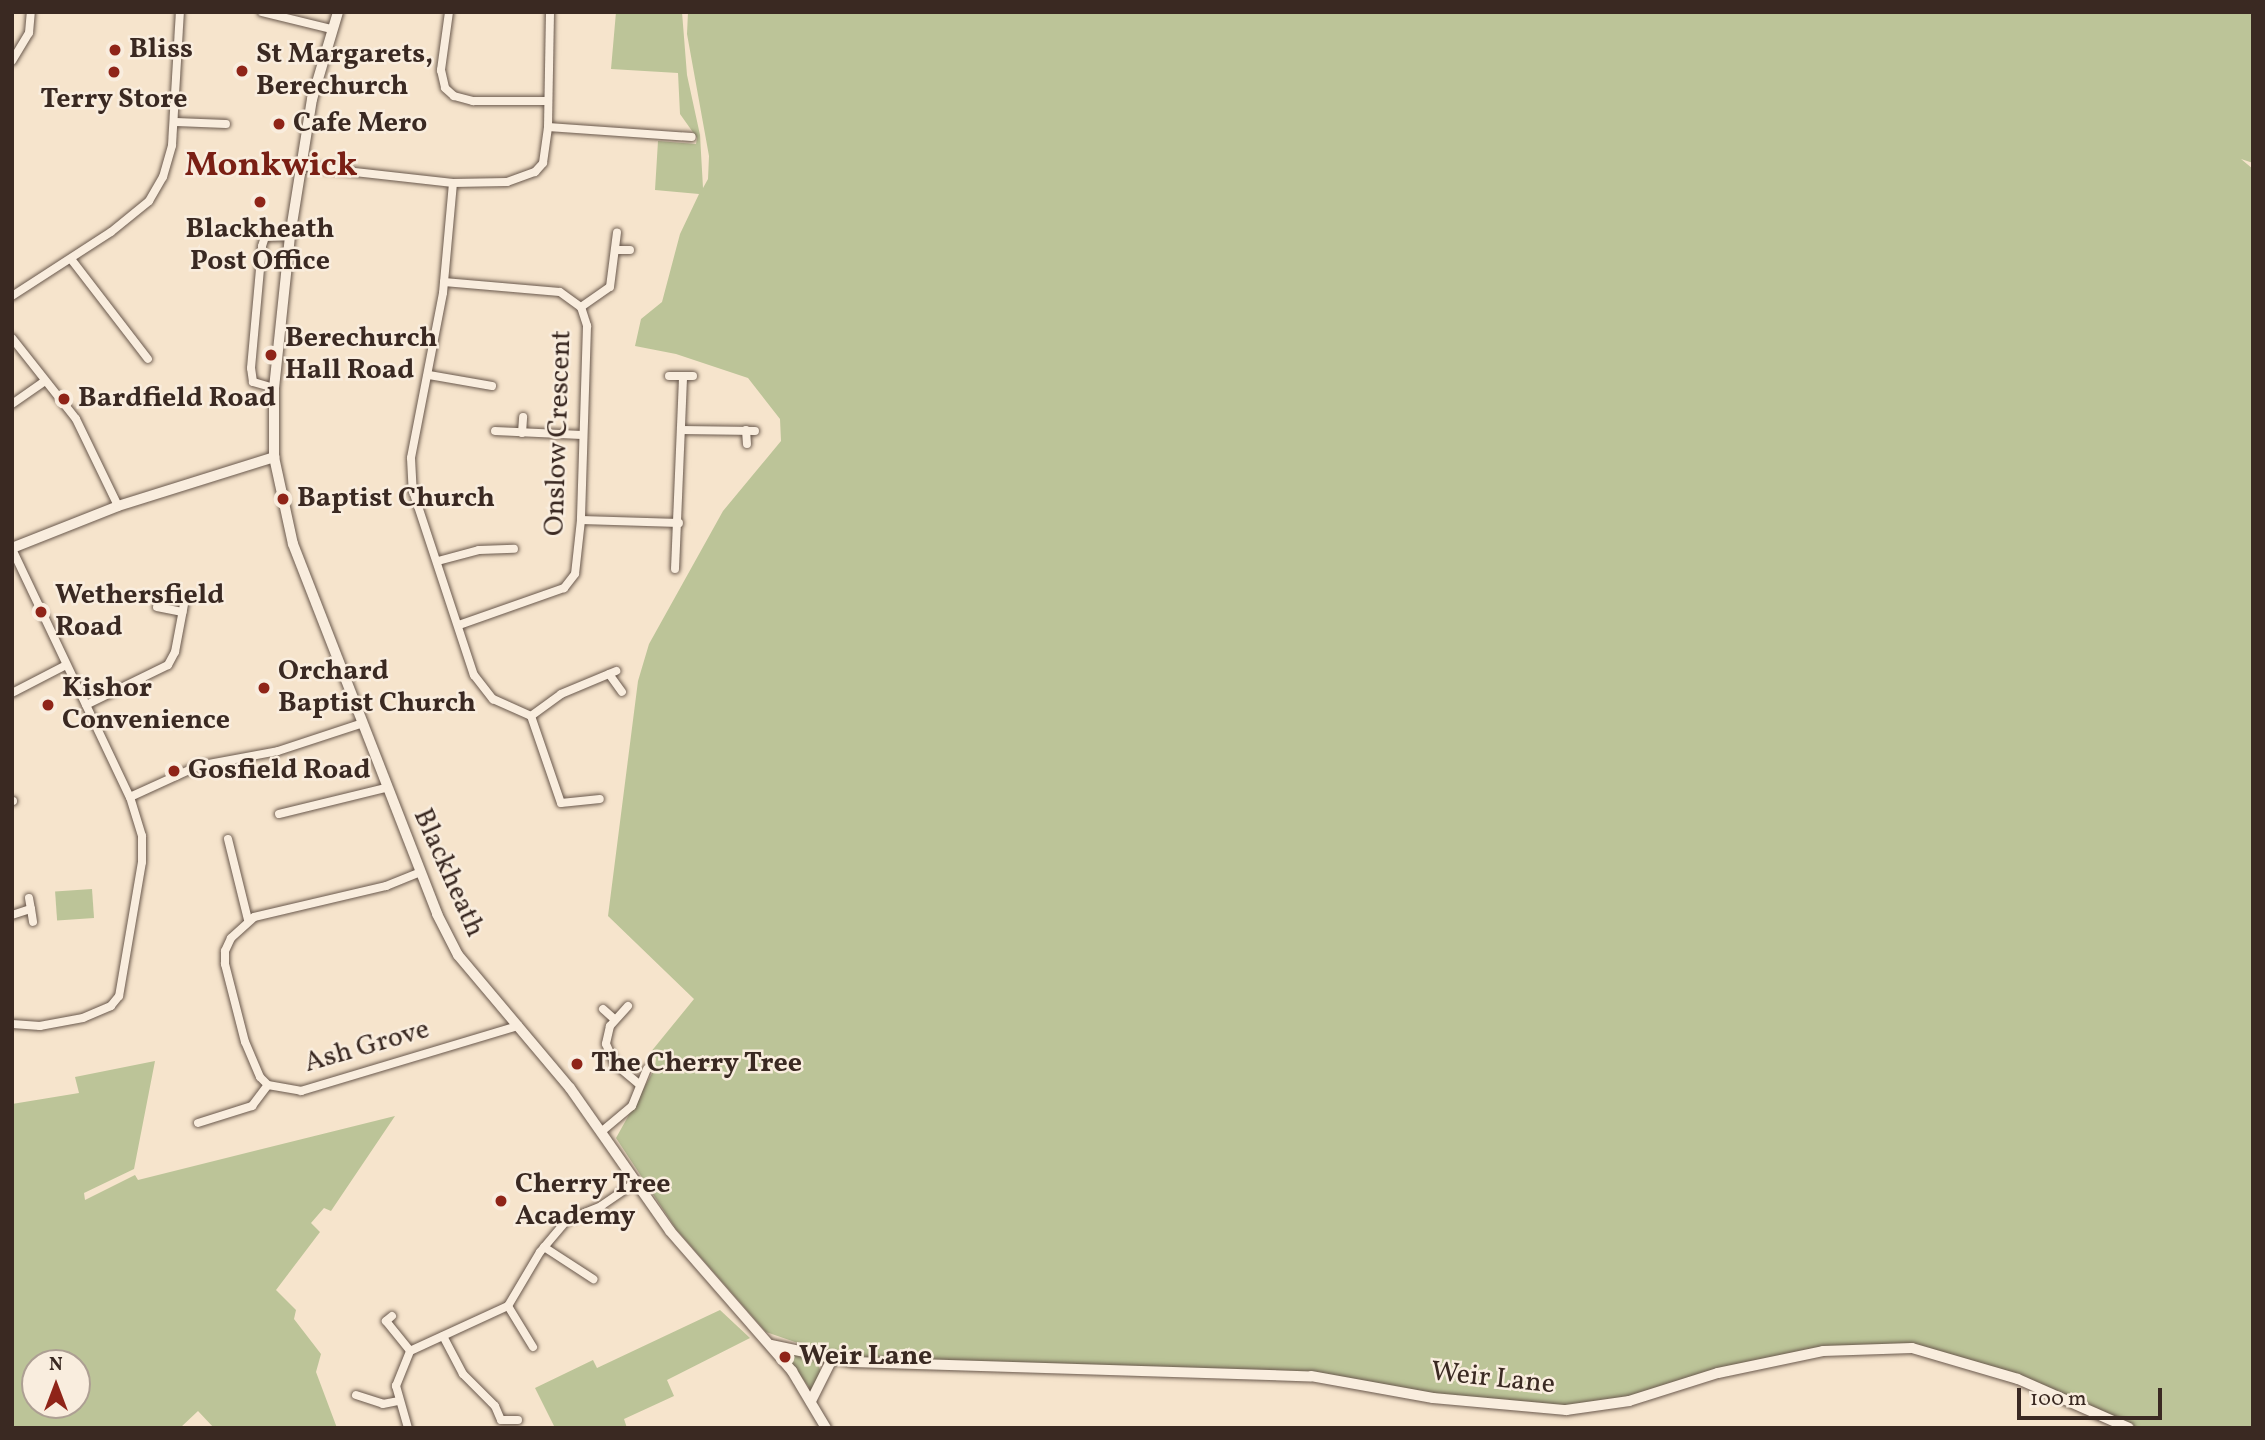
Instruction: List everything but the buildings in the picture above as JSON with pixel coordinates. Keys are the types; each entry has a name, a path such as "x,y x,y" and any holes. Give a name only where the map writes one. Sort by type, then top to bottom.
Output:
{"main road":[{"name":"Blackheath","path":"338,12 312,99 290,236 274,388 274,457 293,544 360,724 420,872 458,955 601,1132 718,1289 771,1345 811,1401 826,1428"}],"street":[{"path":"12,61 29,33 31,12"},
{"path":"12,296 71,259 149,201 163,177 176,122 180,12"},
{"path":"262,12 331,29"},
{"path":"449,12 441,69 445,88 454,96 473,101 546,101"},
{"path":"301,166 453,183 507,181 535,173 543,163 548,127 546,101 550,12"},
{"path":"176,122 226,124"},
{"path":"681,125 681,136"},
{"path":"548,127 692,136"},
{"path":"453,183 444,282 411,477 474,674 493,699 531,716 561,803 589,798 600,799"},
{"path":"581,307 610,287 617,250 617,232"},
{"path":"274,388 253,382 251,368 262,246 265,237 290,236"},
{"path":"617,250 630,250"},
{"path":"71,259 146,352"},
{"name":"Onslow Crescent","path":"444,282 560,292 581,307 587,326 577,567 564,588 458,625"},
{"path":"12,338 92,446 118,506"},
{"path":"429,375 489,385 488,373"},
{"path":"669,376 693,376"},
{"path":"675,569 683,377"},
{"path":"12,404 45,381"},
{"path":"522,433 523,417"},
{"path":"681,430 751,431 747,444"},
{"path":"495,431 582,435"},
{"path":"12,1024 40,1026 82,1018 111,1006 119,996 142,862 142,836 130,797 12,548 118,506 274,457"},
{"path":"581,520 679,523"},
{"path":"438,561 480,550 514,548"},
{"path":"86,705 167,665 185,599"},
{"path":"157,607 183,612"},
{"path":"12,693 66,665"},
{"path":"531,716 561,694 613,673 622,692"},
{"path":"130,797 198,766 290,748 360,724"},
{"path":"279,814 386,788"},
{"path":"228,839 248,920"},
{"path":"231,853 240,849"},
{"path":"268,1085 249,1056 225,964 225,951 248,920 386,887 420,872"},
{"path":"29,898 33,922"},
{"path":"12,915 31,909"},
{"path":"628,1006 614,1019 606,1037 608,1055 639,1084"},
{"path":"603,1009 614,1019"},
{"name":"Ash Grove","path":"198,1123 252,1106 268,1085 301,1091 518,1026"},
{"path":"601,1132 632,1106 639,1084 648,1069"},
{"path":"408,1428 398,1401 396,1386 410,1351 508,1306 544,1247 567,1220 636,1182"},
{"path":"544,1247 589,1281"},
{"path":"508,1306 524,1336 534,1347"},
{"path":"392,1316 386,1321 410,1351"},
{"path":"443,1336 463,1374 495,1406 499,1424 518,1420"},
{"name":"Weir Lane","path":"771,1345 832,1360 1299,1375 1433,1398 1566,1410 1629,1401 1718,1373 1823,1351 1912,1348 2018,1379 2129,1428"},
{"path":"811,1401 832,1360"},
{"path":"356,1395 383,1404 398,1401"}],"green space":[{"path":"616,12 682,12 687,75 700,135 703,188 708,179 709,156 687,34 688,12 2253,12 2253,163 2241,159 2253,169 2253,1428 2129,1428 2092,1409 1912,1348 1823,1351 1718,1373 1629,1401 1566,1410 1433,1398 1311,1376 853,1362 766,1332 676,1229 616,1138 655,1068 656,1058 650,1053 694,999 608,916 638,681 649,644 723,511 781,441 780,419 748,378 676,354 635,346 641,319 662,302 680,234 699,194 655,190 658,141 696,144 697,138 680,114 678,73 611,69"},
{"path":"92,889 94,918 57,921 55,892"},
{"path":"155,1061 134,1169 84,1193 85,1200 135,1175 138,1180 395,1116 331,1211 324,1208 311,1223 320,1232 276,1290 296,1310 294,1319 321,1354 316,1372 337,1428 214,1428 198,1411 180,1428 12,1428 12,1104 79,1093 75,1077"},
{"path":"720,1310 750,1338 667,1380 674,1396 624,1419 627,1428 555,1428 535,1388 593,1360 597,1368"},
{"path":"783,1351 817,1361 821,1373 811,1390"}],"place":[{"name":"Bliss","path":"115,50"},
{"name":"St Margarets, Berechurch","path":"242,71"},
{"name":"Terry Store","path":"114,72"},
{"name":"Cafe Mero","path":"279,124"},
{"name":"Blackheath Post Office","path":"260,202"},
{"name":"Berechurch Hall Road","path":"271,355"},
{"name":"Bardfield Road","path":"64,399"},
{"name":"Baptist Church","path":"283,499"},
{"name":"Wethersfield Road","path":"41,612"},
{"name":"Orchard Baptist Church","path":"264,688"},
{"name":"Kishor Convenience","path":"48,705"},
{"name":"Gosfield Road","path":"174,771"},
{"name":"The Cherry Tree","path":"577,1064"},
{"name":"Cherry Tree Academy","path":"501,1201"},
{"name":"Weir Lane","path":"785,1357"}],"district":[{"name":"Monkwick","path":"271,166"}]}
